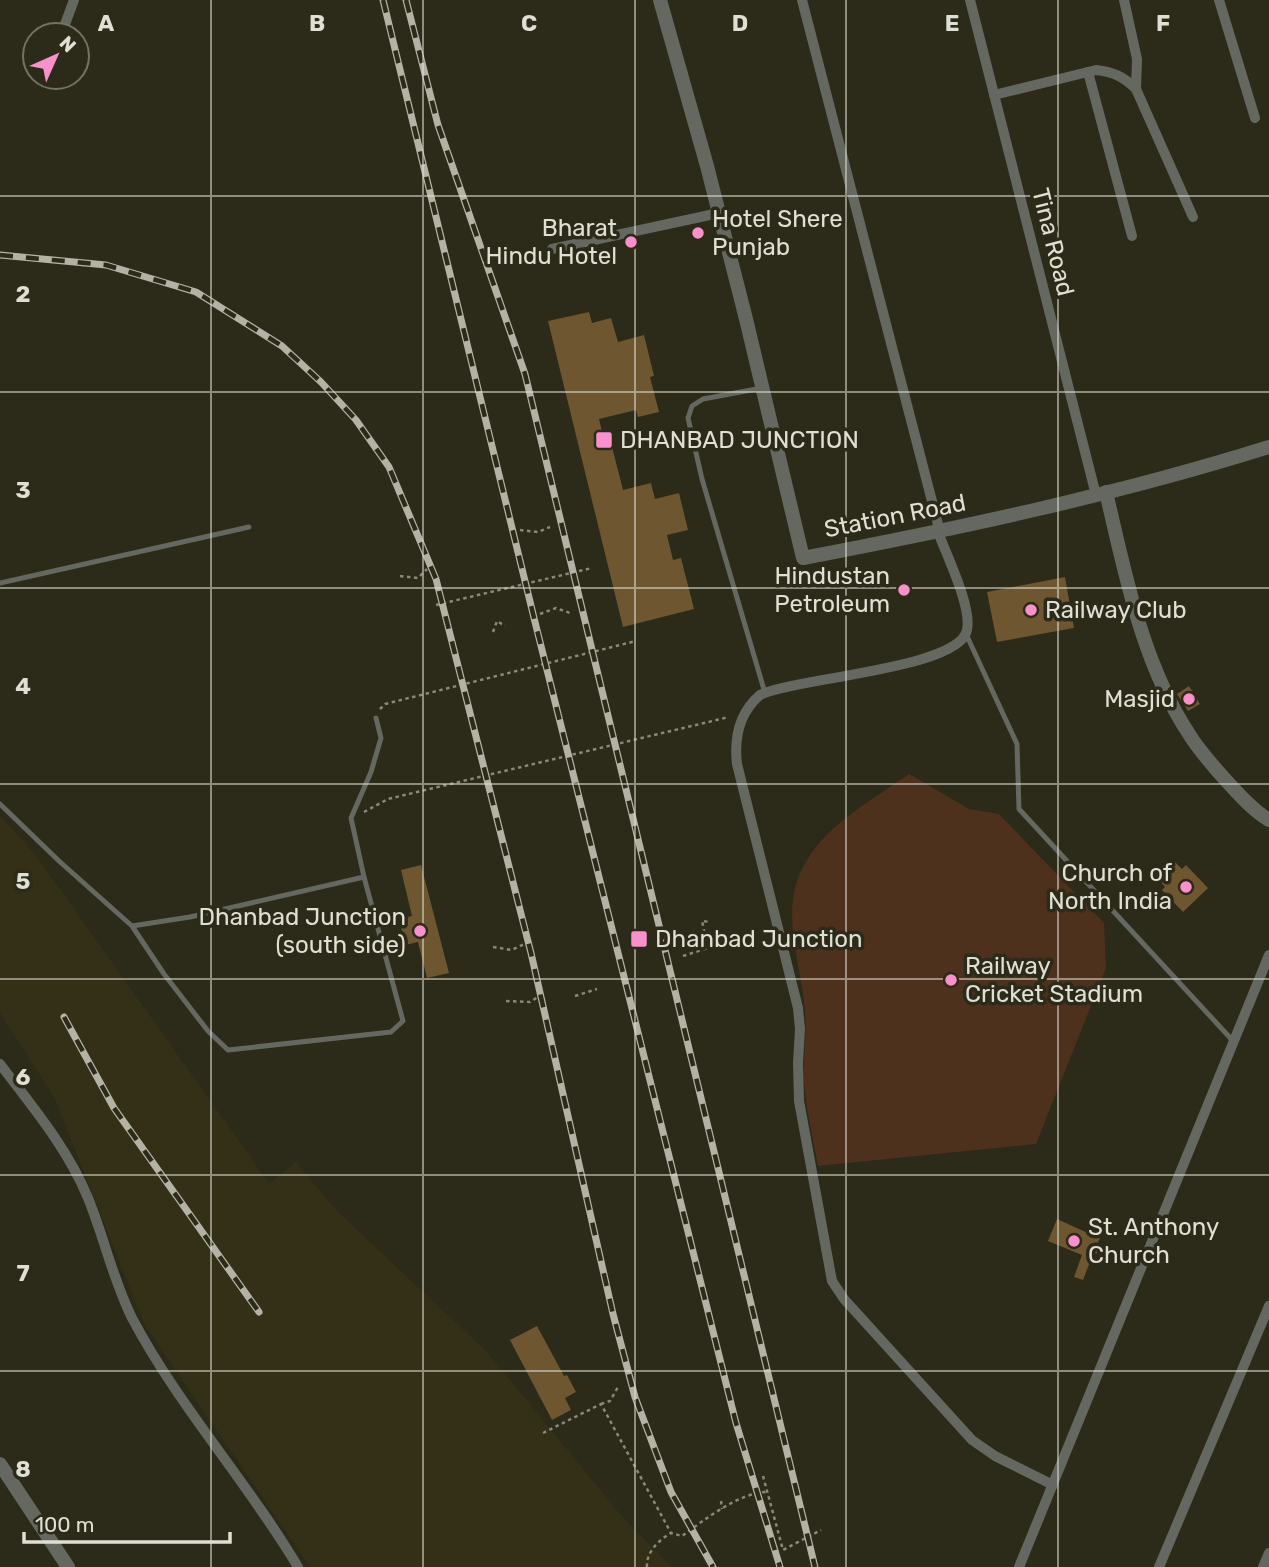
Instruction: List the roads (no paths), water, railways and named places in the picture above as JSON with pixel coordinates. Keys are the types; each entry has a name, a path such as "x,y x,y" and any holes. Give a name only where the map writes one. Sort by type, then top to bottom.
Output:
{"street":[{"path":"66,21 74,0"},
{"name":"Station Road","path":"660,0 764,388 803,558 939,532 1101,494 1269,447"},
{"path":"802,0 939,532 964,601 968,627 966,634 951,648 909,662 765,693 754,700 740,722 736,755 798,1008 799,1101 828,1273 844,1299 963,1431 995,1456 1053,1485"},
{"name":"Tina Road","path":"970,0 1101,494"},
{"path":"1124,0 1137,59 1136,89"},
{"path":"1219,0 1255,118"},
{"path":"994,95 1088,72 1111,72 1125,78 1136,89 1194,217"},
{"path":"1088,72 1132,236"},
{"path":"552,249 719,213"},
{"path":"1101,494 1138,617 1176,713 1197,747 1249,803 1269,820"},
{"path":"1019,1567 1269,955"},
{"path":"0,1064 58,1143 88,1196 131,1316 196,1422 266,1517 298,1567"},
{"path":"1159,1567 1269,1306"},
{"path":"0,1464 65,1562 50,1567"},
{"path":"1263,1567 1269,1553"}],"lane":[{"path":"764,388 703,399 692,406 688,418 702,479 765,693"},
{"path":"0,583 249,527"},
{"path":"966,634 1017,744 1019,808 1234,1042"},
{"path":"0,804 132,926 164,974 208,1031 228,1050 391,1032 403,1021 351,818 371,772 381,738 376,718"},
{"path":"132,926 190,916 364,877"}],"railway":[{"path":"383,0 536,626 736,1423 780,1567"},
{"path":"406,0 438,125 525,374 815,1567"},
{"path":"0,255 106,265 196,292 282,346 321,382 356,420 389,467 436,579 531,953 613,1314 635,1397 671,1492 713,1567"},
{"path":"64,1017 114,1108 259,1312"}],"place":[{"name":"Hotel Shere Punjab","path":"698,233"},
{"name":"Bharat Hindu Hotel","path":"631,242"},
{"name":"DHANBAD JUNCTION","path":"604,440"},
{"name":"Hindustan Petroleum","path":"904,590"},
{"name":"Railway Club","path":"1031,610"},
{"name":"Masjid","path":"1189,699"},
{"name":"Church of North India","path":"1186,887"},
{"name":"Dhanbad Junction (south side)","path":"420,931"},
{"name":"Dhanbad Junction","path":"639,939"},
{"name":"Railway Cricket Stadium","path":"951,980"},
{"name":"St. Anthony Church","path":"1074,1241"}]}
